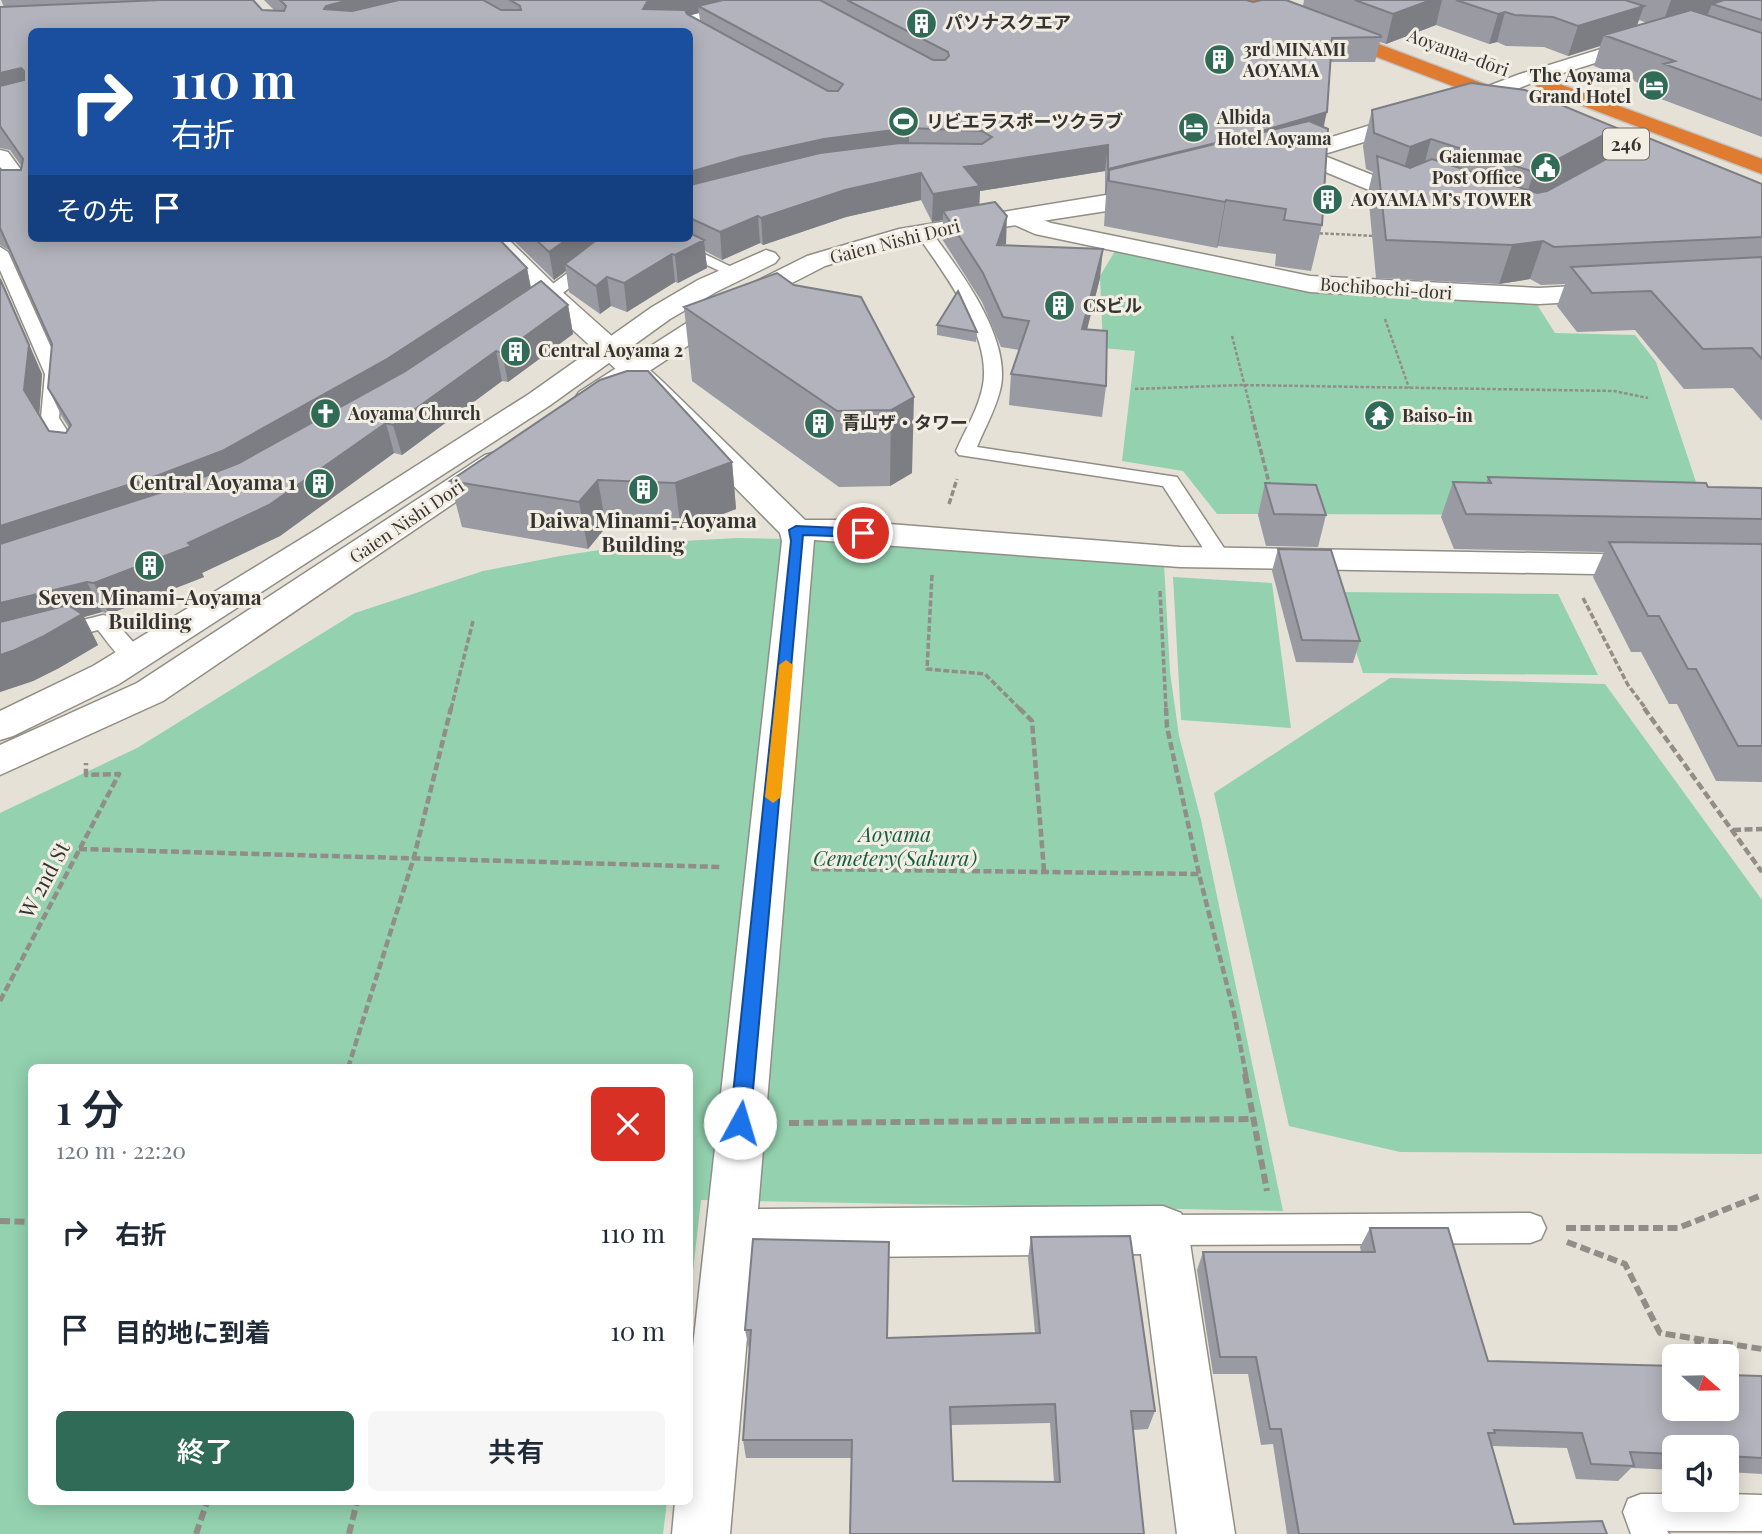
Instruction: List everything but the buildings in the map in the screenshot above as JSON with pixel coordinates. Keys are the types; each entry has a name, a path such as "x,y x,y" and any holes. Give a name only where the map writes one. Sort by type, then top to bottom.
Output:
{"highway":[{"name":"Aoyama-dōri","path":"1245,0 1496,80 1762,197"},
{"name":"Aoyama-dōri","path":"1527,78 1759,163"}],"main road":[{"path":"668,0 711,18 680,26"},
{"path":"1496,80 1451,108 1302,153 1258,157 1427,98 1496,80 1527,78 1665,36 1632,26"},
{"path":"1302,153 1401,195 1419,185 1433,190"},
{"path":"0,157 27,189 0,197"},
{"name":"Gaien Nishi Dori","path":"0,727 106,675 326,538 548,394 622,359 696,326 760,287 818,261 924,233 973,223 1105,205 1175,180 1117,184 903,218 839,232 789,248 734,272 661,313 622,359 572,410"},
{"name":"Bochibochi-dori","path":"1017,217 1044,229 1310,284 1539,296 1639,290"},
{"path":"497,242 550,295 622,359 796,530 798,541 701,1534"},
{"name":"Gaien Nishi Dori","path":"0,761 150,692 516,448"},
{"path":"796,530 839,530 936,540 1158,555 1683,566"},
{"path":"326,538 358,555"},
{"path":"730,1225 762,1234 1163,1230 1206,1534"}],"lane":[{"path":"924,233 952,271 981,326 992,360 992,383 966,451 1170,481 1219,557"},
{"path":"516,318 620,242"},
{"path":"667,242 734,272"},
{"path":"0,253 54,374 50,418 74,456"},
{"path":"0,648 103,622 134,657"},
{"path":"1163,1230 1530,1228"},
{"path":"1650,1534 1641,1512 1762,1513"}],"path":[{"path":"1303,231 1384,236"},
{"path":"1375,289 1409,388"},
{"path":"1232,336 1242,385 1274,499"},
{"path":"1135,389 1242,385 1614,391 1648,398"},
{"path":"936,540 966,451"},
{"path":"1158,555 1167,727 1199,874 1234,1013 1274,1230"},
{"path":"1564,564 1628,685 1762,872"},
{"path":"932,575 927,669 985,674 1032,721 1044,871"},
{"path":"349,1064 414,858 473,621"},
{"name":"W 2nd St","path":"0,1001 118,774"},
{"path":"1733,830 1762,829"},
{"path":"79,849 766,869 1199,874"},
{"path":"740,1123 1254,1119"},
{"path":"1530,1228 1678,1228 1762,1195"},
{"path":"0,1221 28,1222"},
{"path":"1530,1228 1625,1265 1660,1333 1762,1349"},
{"path":"1696,1338 1698,1344"},
{"path":"196,1534 206,1505"},
{"path":"349,1534 356,1505"}],"green space":[{"path":"1118,246 1266,280 1534,300 1555,333 1635,335 1656,362 1707,515 1217,514 1183,471 1122,461 1135,351 1103,348 1100,276"},
{"name":"Aoyama Cemetery(Sakura)","path":"737,538 832,540 1164,564 1170,672 1179,736 1201,820 1283,1211 701,1200 693,1271 693,1064 28,1064 28,1505 667,1505 663,1534 0,1534 0,813 137,748 355,613 483,571 646,543"},
{"path":"1173,577 1272,583 1291,728 1181,720"},
{"path":"1337,592 1558,594 1598,675 1363,673"},
{"path":"1390,678 1605,684 1762,900 1762,1154 1400,1152 1289,1126 1214,793"}],"slow traffic":[{"path":"773,797 786,665"}],"place":[{"name":"パソナスクエア","path":"922,23"},
{"name":"3rd MINAMI AOYAMA","path":"1220,60"},
{"name":"The Aoyama Grand Hotel","path":"1654,86"},
{"name":"リビエラスポーツクラブ","path":"903,122"},
{"name":"Albida Hotel Aoyama","path":"1194,128"},
{"name":"Gaienmae Post Office","path":"1545,167"},
{"name":"AOYAMA M’s TOWER","path":"1328,200"},
{"name":"CSビル","path":"1060,306"},
{"name":"Central Aoyama 2","path":"515,351"},
{"name":"Aoyama Church","path":"325,414"},
{"name":"Baiso-in","path":"1379,416"},
{"name":"青山ザ・タワー","path":"819,423"},
{"name":"Central Aoyama 1","path":"319,483"},
{"name":"Daiwa Minami-Aoyama Building","path":"643,489"},
{"name":"Seven Minami-Aoyama Building","path":"150,566"}],"route":[{"path":"740,1123 798,541 796,530 863,533"}]}
